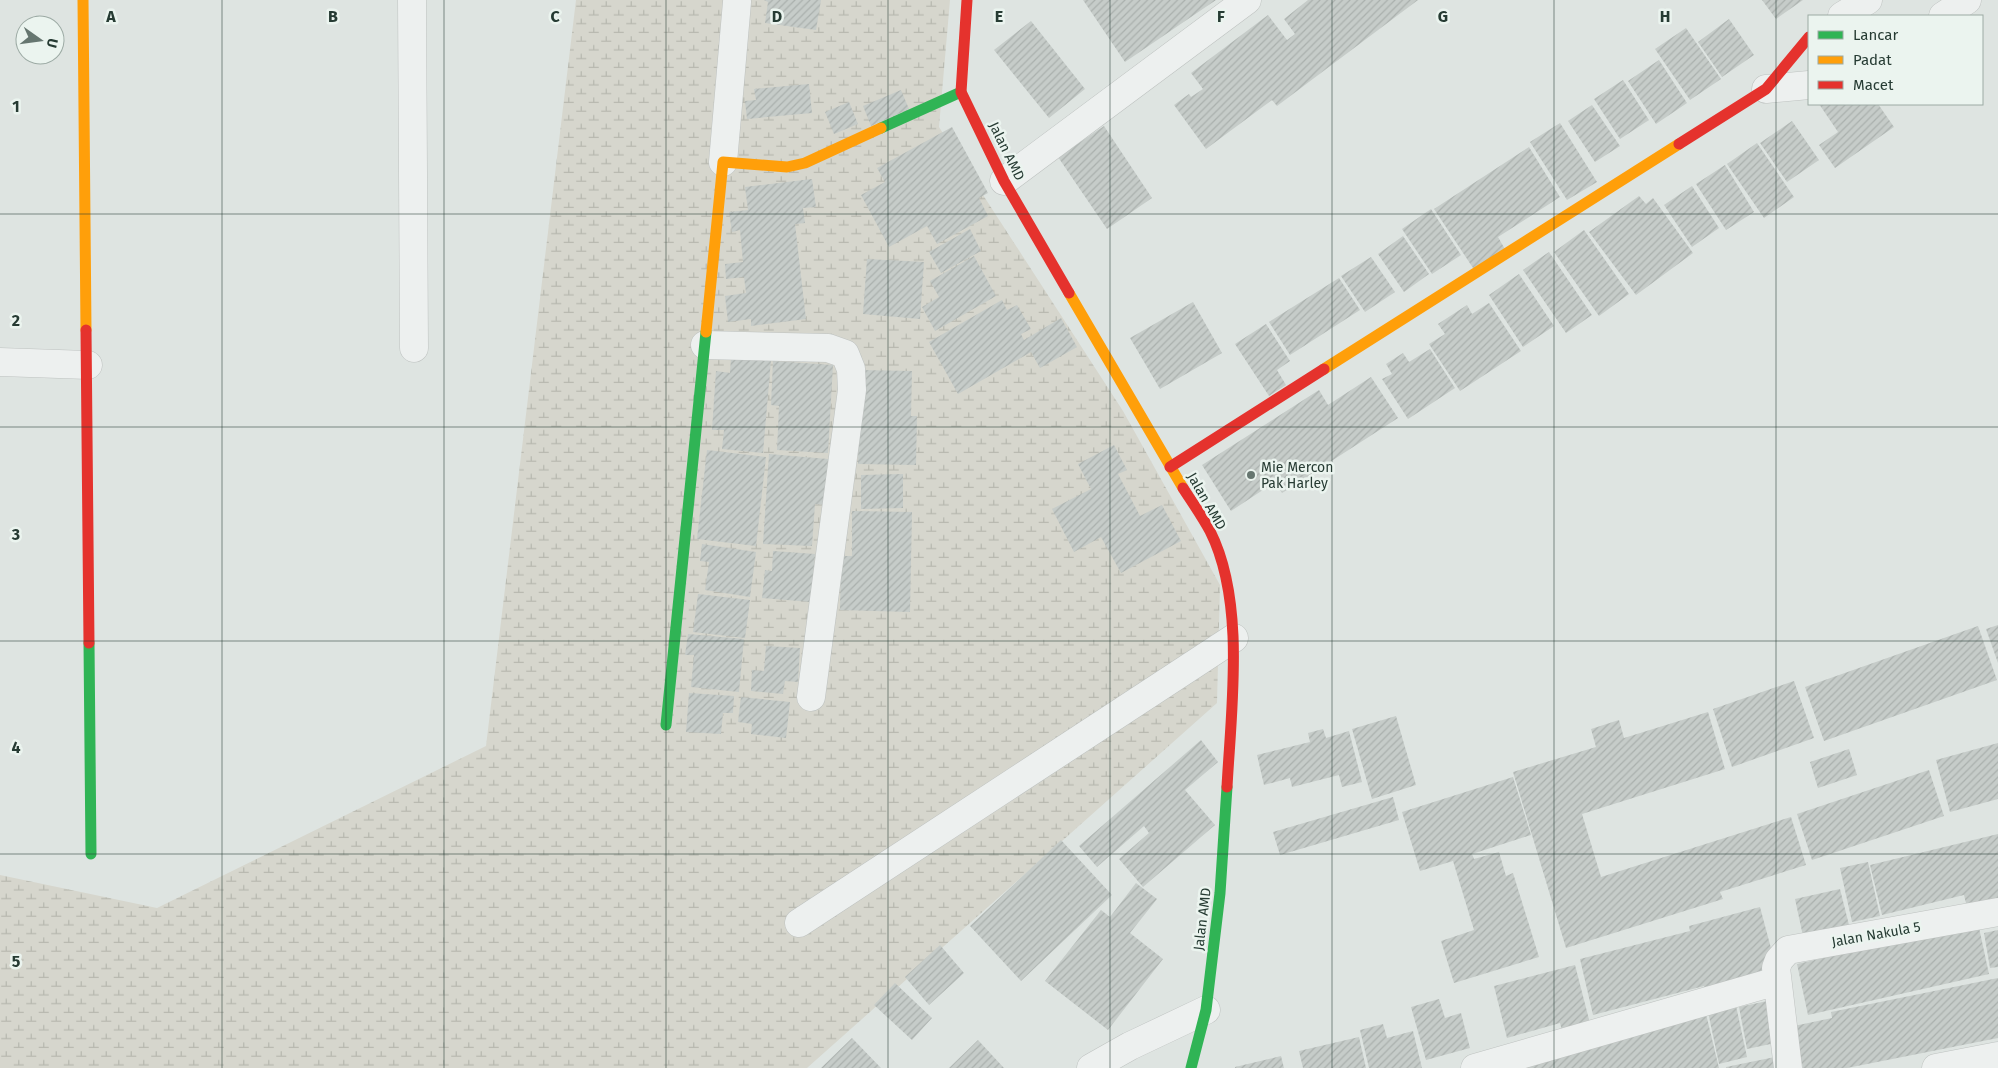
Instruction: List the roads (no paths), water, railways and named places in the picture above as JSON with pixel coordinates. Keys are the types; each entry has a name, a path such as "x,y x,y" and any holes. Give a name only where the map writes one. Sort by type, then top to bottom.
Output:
{"street":[{"path":"83,0 88,365 91,854"},
{"path":"412,0 414,348"},
{"name":"Jalan AMD","path":"967,0 961,92 1004,180 1170,467 1210,531 1220,558 1234,638 1233,682 1220,893 1206,1010 1191,1068"},
{"path":"1004,180 1247,0"},
{"path":"1844,15 1868,0"},
{"path":"1944,15 1967,0"},
{"path":"666,725 723,162 737,2"},
{"path":"1170,467 1766,89 1808,38"},
{"path":"1766,89 1808,85"},
{"path":"723,162 787,167 805,163 961,92"},
{"path":"705,345 828,348 845,354 851,369 852,390 811,697"},
{"path":"0,362 88,365"},
{"path":"799,923 1234,638"},
{"name":"Jalan Nakula 5","path":"1788,1068 1776,968 1778,960 1788,950 1998,912"},
{"path":"1475,1068 1777,981"},
{"path":"1091,1068 1130,1046 1206,1010"},
{"path":"1936,1068 1998,1056"}],"place":[{"name":"Mie Mercon Pak Harley","path":"1251,475"}]}
